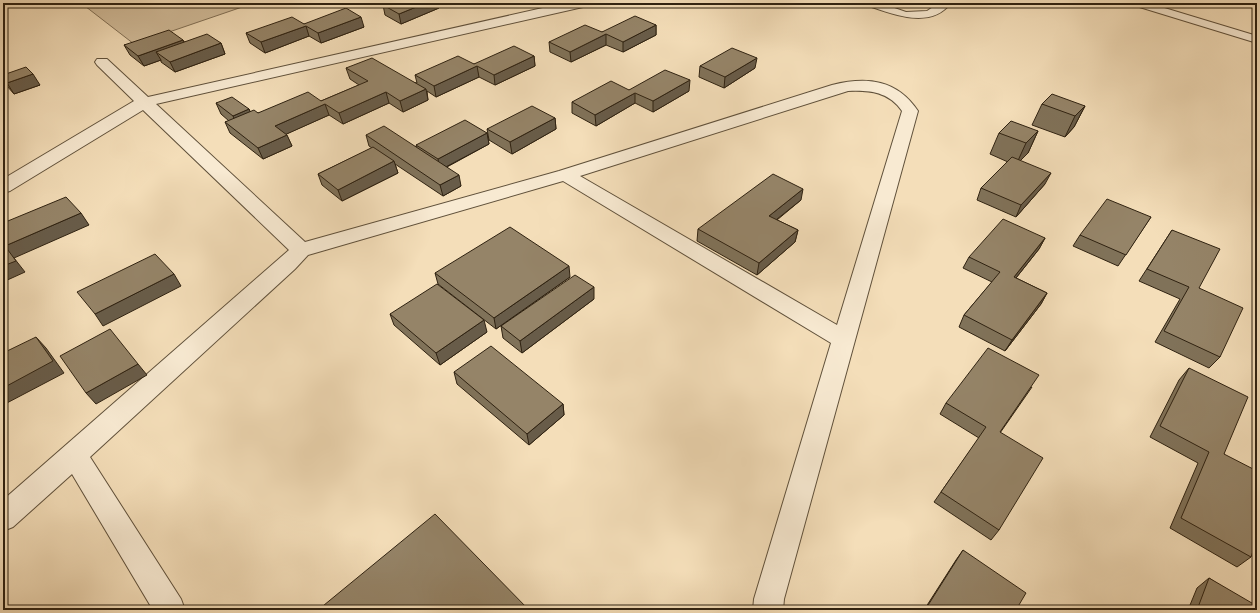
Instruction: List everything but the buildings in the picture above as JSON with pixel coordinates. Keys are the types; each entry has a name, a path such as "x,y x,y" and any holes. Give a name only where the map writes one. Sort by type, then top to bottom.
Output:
{"street":[{"path":"3,187 145,102 583,3"},
{"path":"102,62 301,250"},
{"path":"3,518 288,264 301,250 565,175 838,88 871,85 890,91 905,101 910,110 769,599 768,610"},
{"path":"565,175 844,339"},
{"path":"74,454 170,610"}],"lane":[{"path":"870,3 905,15 929,14 946,3"},
{"path":"1137,3 1257,40"}],"shaded area":[{"path":"81,3 244,3 248,5 134,44"}]}
